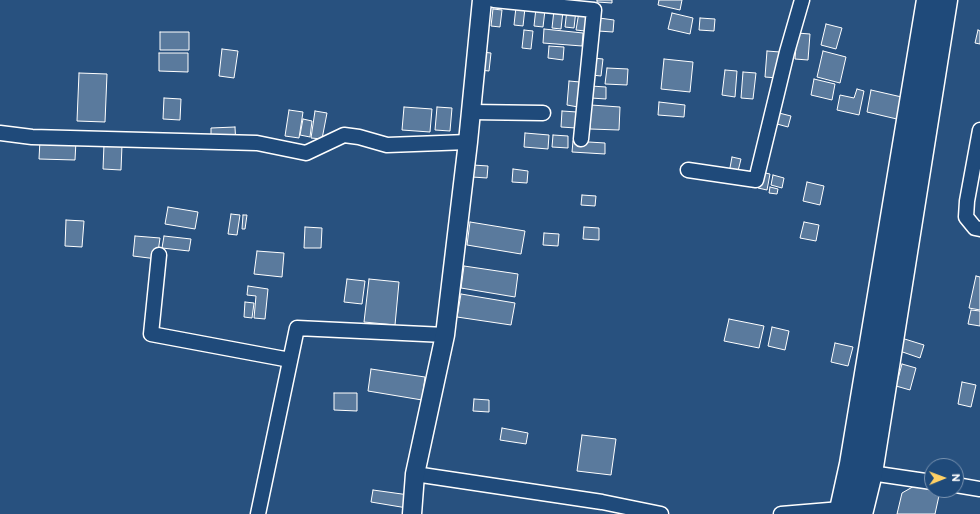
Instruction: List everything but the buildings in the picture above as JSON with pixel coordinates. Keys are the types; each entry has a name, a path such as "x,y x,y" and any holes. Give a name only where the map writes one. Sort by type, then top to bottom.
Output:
{"main road":[{"path":"851,512 851,464 928,0"},
{"path":"851,512 871,472 946,0"}],"street":[{"path":"412,514 415,474 445,335 468,142 482,0"},
{"path":"494,0 594,5 581,139"},
{"path":"688,170 756,180 787,52 802,0"},
{"path":"471,112 543,113"},
{"path":"980,130 967,201 966,217 975,228 980,229"},
{"path":"0,133 32,137 257,143 306,153 344,135 388,144 468,142"},
{"path":"159,255 151,334 290,360"},
{"path":"258,514 297,328 445,335"},
{"path":"871,472 924,481"},
{"path":"415,474 602,502 661,514"},
{"path":"964,486 980,489"},
{"path":"781,514 851,512"}]}
